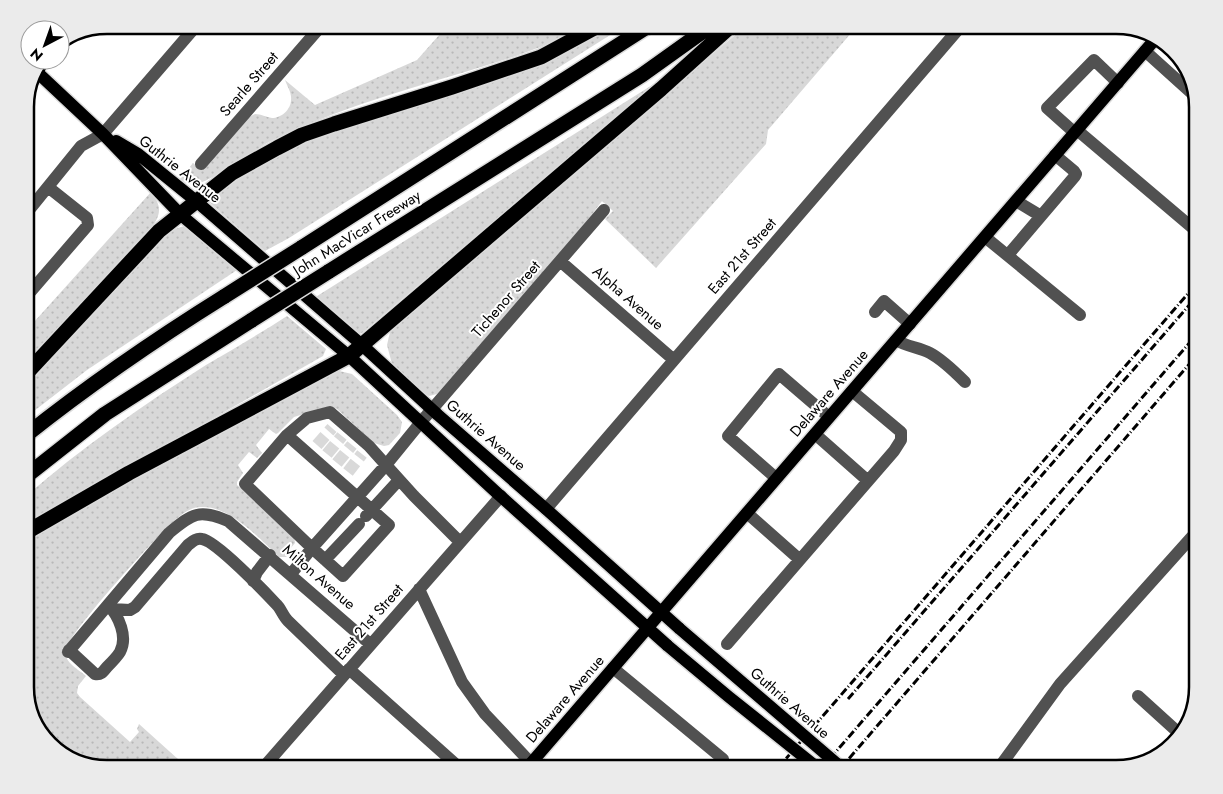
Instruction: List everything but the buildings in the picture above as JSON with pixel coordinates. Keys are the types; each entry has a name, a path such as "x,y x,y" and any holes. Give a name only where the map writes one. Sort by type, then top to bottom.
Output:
{"highway":[{"path":"34,364 159,231 232,173 302,136 351,118 452,87 541,56 583,34"},
{"name":"John MacVicar Freeway","path":"34,429 72,398 184,322 636,34"},
{"name":"John MacVicar Freeway","path":"34,471 105,414 642,75 699,34"},
{"path":"34,527 129,473 349,356 662,89 722,34"}],"main road":[{"name":"Delaware Avenue","path":"533,760 1151,43"},
{"name":"Guthrie Avenue","path":"41,75 103,134 181,215 349,356 647,628 728,697 808,760"},
{"name":"Guthrie Avenue","path":"103,134 138,154 196,201 362,345 432,410 680,629 833,760"}],"street":[{"path":"34,203 80,146 103,134 190,34"},
{"name":"Searle Street","path":"201,164 314,34"},
{"name":"East 21st Street","path":"546,509 954,34"},
{"path":"1145,50 1187,88"},
{"path":"1118,83 1094,60 1047,108 1189,225"},
{"path":"1008,255 1076,174 1055,155"},
{"path":"34,288 88,225 88,218 48,187"},
{"path":"1016,201 1041,216"},
{"name":"Tichenor Street","path":"291,574 604,210"},
{"path":"985,237 1080,315"},
{"name":"Alpha Avenue","path":"560,261 674,360"},
{"path":"875,312 884,301 910,324"},
{"path":"896,340 905,346 921,349 932,354 965,382"},
{"path":"776,478 728,436 779,374 829,417"},
{"path":"727,644 894,451 901,440 901,432 852,391"},
{"path":"287,435 313,450 344,477 357,497 365,516 389,526 343,576 245,484 287,435 307,418 330,412 345,432 386,465 460,542"},
{"path":"815,434 867,480"},
{"path":"325,560 399,480"},
{"name":"East 21st Street","path":"270,760 501,496"},
{"path":"747,513 799,559"},
{"name":"Milton Avenue","path":"165,539 183,521 197,514 211,514 228,521 370,644"},
{"path":"110,607 121,626 122,644 121,650 116,657 99,675 95,674 68,651 110,607 165,539 175,547 179,556"},
{"path":"110,607 130,610 135,607 188,545 196,539 212,542 279,607 288,621 450,760"},
{"path":"1005,760 1060,684 1189,540"},
{"path":"253,581 257,572 270,556"},
{"path":"138,570 153,585"},
{"path":"419,588 462,682 485,714 523,760"},
{"path":"613,668 723,759"},
{"path":"1138,696 1175,730"}],"shaded area":[{"path":"440,34 567,34 543,46 516,56 360,105 299,128 269,142 230,168 207,180 190,184 180,179 193,163 201,170 247,118 259,114 275,118 285,113 291,104 291,97 285,80 315,105 417,60"},
{"path":"600,34 612,34 289,238 265,251 209,202 216,194 261,164 296,145 549,59 573,49"},
{"path":"736,34 850,34 768,130 766,144 656,268 605,219 613,211 602,201 578,233 437,394 429,396 421,393 392,364 387,345 391,328 499,234"},
{"path":"657,82 362,333 356,335 314,298"},
{"path":"151,192 159,206 159,214 152,227 34,353 34,322"},
{"path":"187,226 237,270 87,370 34,411 34,373 151,247 172,231"},
{"path":"287,316 326,349 323,356 34,520 34,489 68,461 159,396"},
{"path":"335,370 352,374 397,415 402,422 400,433 389,445 384,446 374,443 337,409 330,406 294,417 276,434 269,429 256,445 262,453 257,458 249,452 238,465 243,473 237,485 294,535 295,543 285,555 287,557 279,557 233,517 222,511 201,507 182,514 136,560 81,625 70,641 65,655 69,662 86,676 78,686 77,693 80,697 130,742 139,732 137,729 139,724 179,760 92,759 74,753 58,742 43,724 36,706 34,692 34,536 177,454"}],"tunnel":[{"path":"317,445 332,428"},
{"path":"327,454 342,436"},
{"path":"337,463 352,445"},
{"path":"348,472 362,454"}],"railway":[{"path":"785,760 1189,292"},
{"path":"848,699 1189,305"},
{"path":"829,760 1189,343"},
{"path":"848,760 1189,364"},
{"path":"795,760 800,754"}]}
